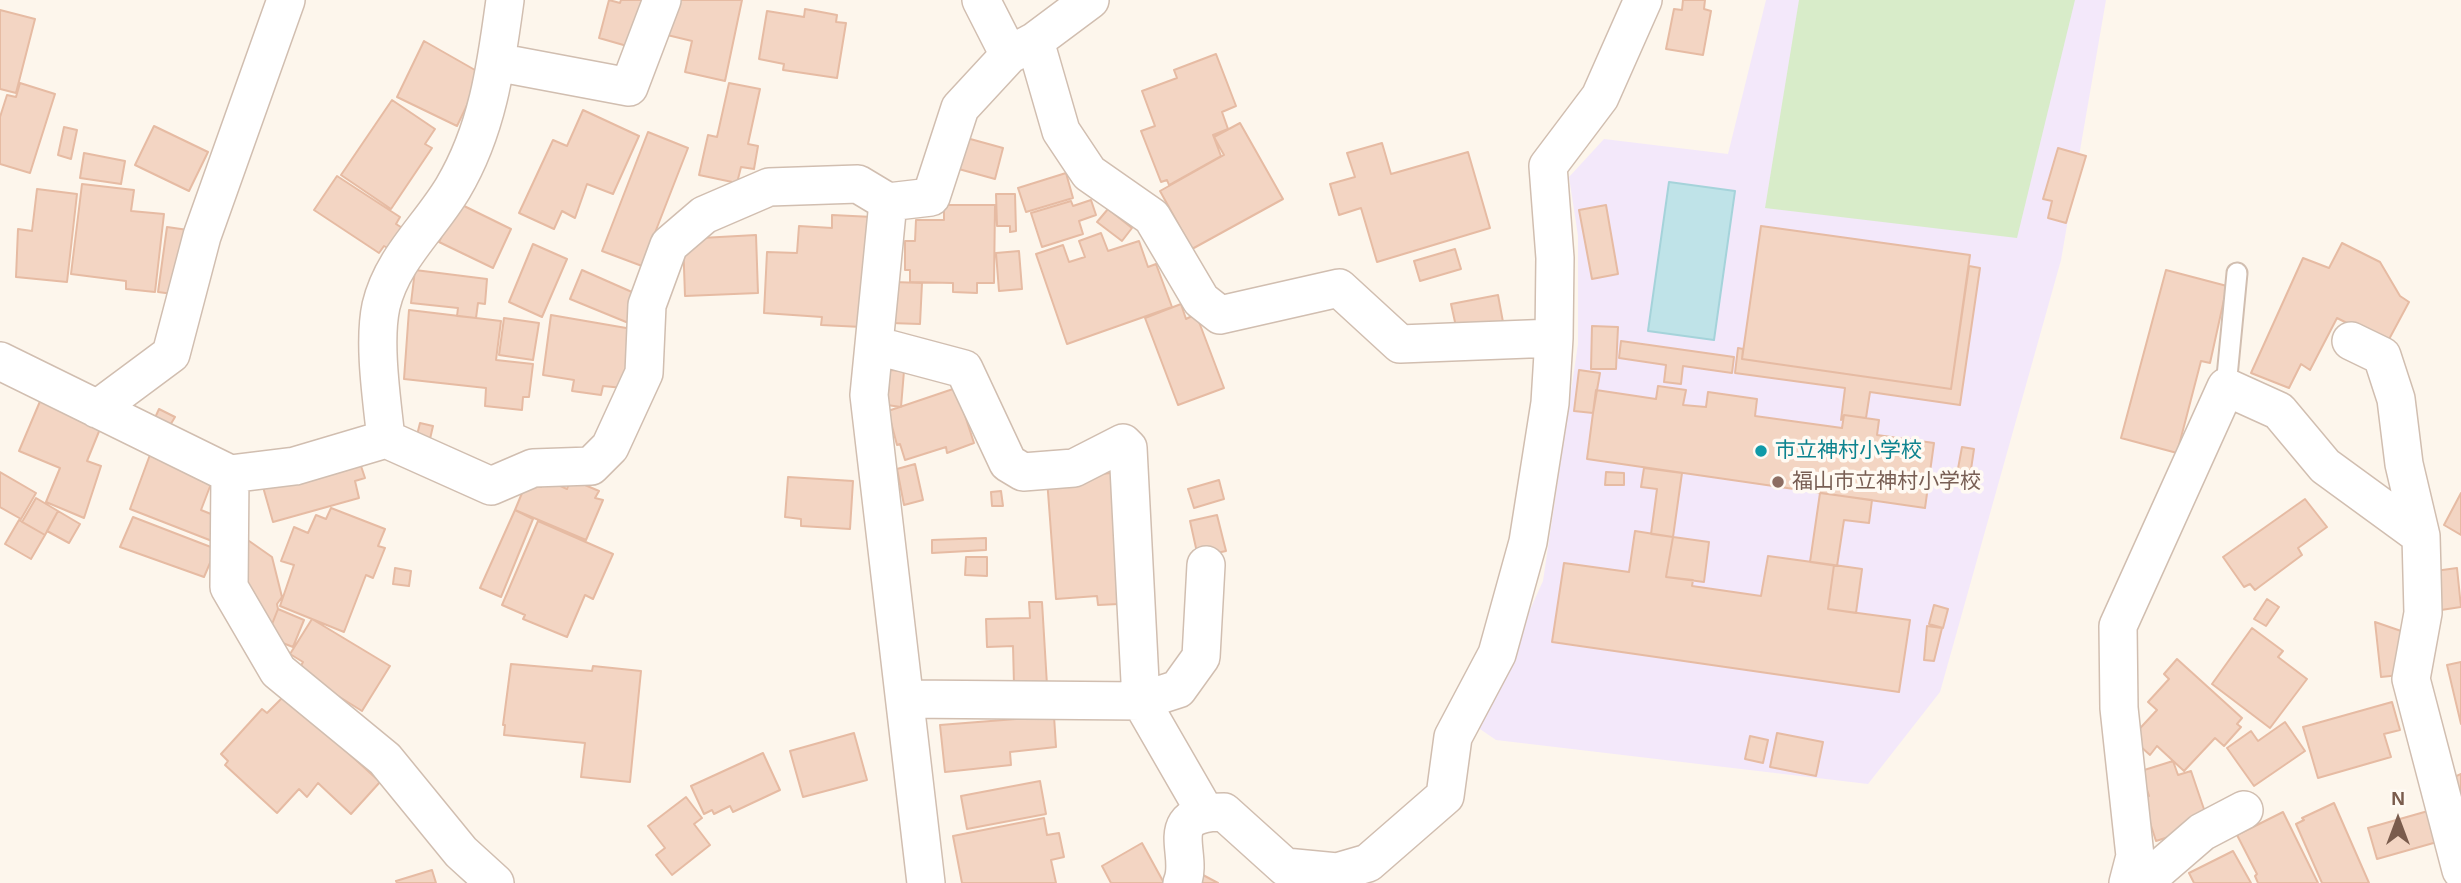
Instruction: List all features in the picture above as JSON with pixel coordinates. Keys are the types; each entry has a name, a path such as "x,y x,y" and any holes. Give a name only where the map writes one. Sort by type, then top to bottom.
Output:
{"street":[{"path":"97,409 171,355 202,236 286,0"},
{"path":"386,439 380,381 381,308 391,273 453,188 488,110 505,0"},
{"path":"496,62 629,87 662,0"},
{"path":"981,0 1022,48 1061,131 1089,173 1153,217 1201,300 1220,315 1339,288 1400,344 1553,338"},
{"path":"0,361 230,474 295,466 386,439 491,486 533,468 591,466 610,447 643,373 648,305 669,245 704,215 769,187 858,184 888,202 931,197 960,108 1022,48 1090,0"},
{"path":"1182,883 1185,875 1181,839 1192,818 1205,812 1224,812 1285,867 1337,872 1368,863 1445,796 1453,737 1497,654 1528,542 1550,403 1555,258 1548,166 1600,97 1643,0"},
{"path":"888,202 869,395 926,883"},
{"path":"2351,341 2382,356 2396,399 2404,464 2421,536 2423,613 2411,679 2461,870"},
{"path":"874,345 964,369 1007,463 1023,472 1074,468 1123,443 1128,448 1141,701 1205,812"},
{"path":"2128,883 2135,856 2119,708 2118,626 2226,387 2279,411 2325,466 2421,536"},
{"path":"230,474 229,587 278,671 385,759 461,852 495,883"},
{"path":"905,699 1141,701 1178,690 1201,657 1206,565"},
{"path":"2143,883 2202,832 2245,810"}],"lane":[{"path":"2226,387 2237,273"}],"shaded area":[{"name":"福山市立神村小学校","path":"1766,0 2106,0 2061,260 1940,692 1868,784 1496,740 1477,727 1543,581 1578,344 1578,236 1569,177 1604,139 1728,154"}],"green space":[{"path":"1799,0 2075,0 2017,238 1765,208"}],"water":[{"path":"1669,182 1735,191 1714,340 1648,331"}],"building":[{"path":"609,0 620,3 621,0 651,0 634,48 599,38"},
{"path":"676,0 742,0 725,81 685,72 692,41 663,34"},
{"path":"1683,0 1705,0 1704,9 1711,11 1703,55 1666,49 1674,9 1682,10"},
{"path":"805,9 837,15 836,22 846,23 837,78 783,70 784,64 759,59 767,11 804,17"},
{"path":"0,10 35,19 16,93 0,89"},
{"path":"424,41 482,74 457,126 397,97"},
{"path":"1216,54 1236,106 1222,112 1228,129 1213,135 1221,156 1169,185 1167,180 1161,182 1141,131 1155,126 1142,91 1177,78 1174,70"},
{"path":"20,83 55,94 30,173 0,164 0,117 7,95 16,97"},
{"path":"729,83 760,89 748,144 758,146 754,169 741,167 737,183 699,175 708,135 717,137"},
{"path":"392,100 435,129 425,144 432,148 391,209 341,175"},
{"path":"583,110 639,136 613,194 587,184 575,218 562,211 554,229 519,213 553,140 567,146"},
{"path":"1240,123 1283,199 1192,249 1160,191 1224,155 1214,137"},
{"path":"154,126 208,152 189,191 135,165"},
{"path":"64,127 77,130 71,159 58,155"},
{"path":"648,132 688,148 642,266 602,251"},
{"path":"963,137 1003,148 995,179 955,168"},
{"path":"1382,143 1391,174 1468,152 1490,228 1377,262 1361,208 1339,215 1330,184 1355,177 1347,153"},
{"path":"2058,148 2086,156 2066,223 2048,218 2052,201 2043,199"},
{"path":"84,153 125,161 121,184 80,178"},
{"path":"1066,173 1073,198 1026,212 1018,188"},
{"path":"337,176 400,217 396,224 404,229 391,250 384,246 379,253 314,210"},
{"path":"82,184 134,190 131,211 164,214 155,292 126,289 126,281 71,274"},
{"path":"37,189 77,194 67,282 16,277 18,229 32,231"},
{"path":"996,194 1015,194 1016,231 1010,232 1010,226 997,226"},
{"path":"1091,200 1096,215 1079,221 1083,234 1042,247 1031,213 1071,201 1073,206"},
{"path":"458,203 511,229 493,268 439,242"},
{"path":"944,205 995,205 994,283 977,283 977,293 953,292 953,283 910,282 910,270 905,270 905,241 915,241 916,220 944,220"},
{"path":"1606,205 1618,274 1592,279 1579,210"},
{"path":"1108,209 1132,228 1122,241 1097,222"},
{"path":"832,215 873,217 862,327 821,325 822,317 764,313 767,252 797,253 799,226 832,228"},
{"path":"1761,226 1970,255 1951,389 1742,359"},
{"path":"167,227 188,230 180,295 158,292"},
{"path":"1101,233 1108,251 1139,241 1148,267 1156,264 1172,307 1067,344 1036,254 1063,245 1069,262 1085,257 1079,241"},
{"path":"756,235 758,293 685,296 683,239"},
{"path":"2342,243 2380,262 2400,296 2409,302 2387,343 2337,318 2310,370 2301,364 2289,388 2251,373 2303,258 2329,268"},
{"path":"533,244 567,259 542,317 509,302"},
{"path":"1455,249 1461,269 1420,281 1414,261"},
{"path":"1019,251 1022,289 999,291 996,253"},
{"path":"1969,266 1980,268 1960,405 1870,392 1866,418 1844,415 1841,420 1845,388 1735,373 1738,348 1743,349 1742,359 1951,389"},
{"path":"415,270 487,279 485,304 478,303 476,318 457,316 458,308 411,303"},
{"path":"582,270 641,296 631,324 570,299"},
{"path":"2166,270 2227,286 2210,363 2201,361 2177,453 2121,438"},
{"path":"894,282 922,283 920,324 890,323"},
{"path":"1498,295 1503,322 1457,331 1451,304"},
{"path":"1181,304 1186,319 1196,314 1224,388 1178,405 1145,318"},
{"path":"409,310 501,321 496,360 533,364 529,397 523,397 522,410 485,406 486,388 404,379"},
{"path":"551,315 632,329 623,388 603,386 601,395 572,391 574,380 543,375"},
{"path":"504,318 539,323 533,360 499,355"},
{"path":"1592,326 1618,327 1616,369 1591,369"},
{"path":"1621,341 1734,357 1732,373 1683,366 1681,384 1664,382 1666,365 1619,358"},
{"path":"890,370 904,371 901,407 887,405"},
{"path":"1579,370 1600,373 1593,413 1574,411"},
{"name":"市立神村小学校","path":"1658,386 1686,390 1683,405 1706,407 1708,392 1757,399 1755,416 1842,428 1844,415 1879,420 1877,435 1934,443 1925,508 1587,459 1596,390 1656,399"},
{"path":"956,388 974,443 947,453 946,447 905,460 900,444 897,445 888,411"},
{"path":"41,399 102,424 87,461 101,466 84,518 46,502 60,468 19,451"},
{"path":"159,409 175,417 169,427 154,420"},
{"path":"420,423 433,426 430,439 417,435"},
{"path":"1962,447 1974,449 1970,476 1957,474"},
{"path":"151,452 214,476 201,510 221,518 212,541 130,509"},
{"path":"359,460 365,478 355,481 359,498 273,522 263,487"},
{"path":"915,464 923,500 904,505 897,469"},
{"path":"1644,468 1682,473 1673,537 1651,534 1657,489 1641,487"},
{"path":"0,472 36,493 21,519 0,507"},
{"path":"1606,472 1624,473 1624,485 1605,485"},
{"path":"1111,473 1119,604 1098,605 1097,596 1056,599 1047,479"},
{"path":"788,477 853,481 850,529 801,526 801,519 785,517"},
{"path":"545,479 567,489 571,479 599,491 595,498 603,500 586,540 515,510 527,481 541,487"},
{"path":"1219,480 1224,499 1194,508 1188,489"},
{"path":"1001,491 1003,506 992,506 991,492"},
{"path":"1820,493 1872,500 1869,523 1844,520 1837,566 1810,562"},
{"path":"2461,493 2461,535 2444,525"},
{"path":"36,498 58,511 45,535 22,522"},
{"path":"2305,499 2327,527 2298,548 2302,555 2255,590 2250,584 2244,587 2223,557"},
{"path":"331,508 385,529 378,546 385,548 373,578 366,575 344,632 280,606 294,565 281,561 294,527 308,533 316,515 326,519"},
{"path":"515,510 533,519 501,597 480,588"},
{"path":"58,511 80,524 69,543 47,531"},
{"path":"1217,515 1226,551 1198,557 1190,521"},
{"path":"133,517 216,549 204,577 120,547"},
{"path":"19,520 45,535 31,559 5,544"},
{"path":"538,521 613,554 593,599 585,595 567,637 523,619 525,615 502,605"},
{"path":"1635,531 1673,537 1666,577 1693,580 1692,586 1761,596 1768,556 1834,565 1828,609 1910,620 1899,692 1552,642 1564,563 1629,572"},
{"path":"242,536 272,557 282,597 277,604 278,609 272,624 261,626 238,566"},
{"path":"1673,537 1709,542 1704,582 1666,577"},
{"path":"986,538 986,550 932,553 932,540"},
{"path":"966,557 987,557 987,576 965,575"},
{"path":"1834,565 1862,569 1856,613 1828,609"},
{"path":"395,568 411,571 409,586 393,584"},
{"path":"2457,568 2461,607 2441,610 2435,571"},
{"path":"2267,599 2279,607 2266,626 2254,619"},
{"path":"1029,602 1042,602 1047,685 1014,685 1013,646 987,647 986,619 1030,618"},
{"path":"1934,605 1948,609 1943,628 1929,624"},
{"path":"278,609 304,620 293,647 267,637"},
{"path":"312,619 390,666 362,711 298,671 303,662 290,654"},
{"path":"2375,622 2404,632 2400,675 2381,677"},
{"path":"1927,626 1942,628 1934,661 1924,660"},
{"path":"2252,628 2283,651 2278,657 2307,679 2270,728 2212,684"},
{"path":"2177,659 2242,718 2237,724 2241,727 2224,746 2215,738 2184,771 2157,746 2150,755 2131,738 2157,710 2148,702 2169,679 2164,674"},
{"path":"2461,662 2461,724 2447,665"},
{"path":"511,664 592,671 593,666 641,671 630,782 581,777 585,743 504,735"},
{"path":"285,695 380,782 351,814 318,783 307,797 299,789 277,813 225,765 228,761 221,754 262,709 267,713"},
{"path":"2392,702 2400,730 2384,734 2391,757 2318,778 2303,727"},
{"path":"1054,716 1056,747 1010,752 1011,765 945,772 940,725"},
{"path":"2285,722 2305,751 2254,786 2227,748 2251,731 2258,741"},
{"path":"854,733 867,780 803,797 790,751"},
{"path":"1777,733 1823,742 1816,776 1770,767"},
{"path":"1750,736 1768,740 1763,763 1745,759"},
{"path":"763,753 780,790 733,812 730,806 714,814 712,810 704,814 691,786"},
{"path":"2173,761 2178,775 2191,771 2209,824 2156,841 2142,798 2149,796 2141,771"},
{"path":"2461,774 2461,815 2448,780"},
{"path":"1040,781 1046,814 967,829 961,796"},
{"path":"686,797 702,818 694,824 710,845 672,875 656,855 665,848 648,826"},
{"path":"2334,803 2369,883 2322,883 2296,824 2304,820 2302,818"},
{"path":"2428,811 2437,842 2377,859 2368,828"},
{"path":"2283,812 2318,883 2258,883 2255,876 2257,874 2237,835"},
{"path":"1044,818 1047,835 1059,833 1064,857 1051,860 1056,883 962,883 953,836"},
{"path":"1142,843 1164,883 1111,883 1102,866"},
{"path":"2233,851 2251,883 2194,883 2189,873"},
{"path":"432,870 436,883 396,881"},
{"path":"1203,875 1218,883 1199,883"}],"place":[{"name":"市立神村小学校","path":"1761,451"},
{"name":"福山市立神村小学校","path":"1778,482"}]}
